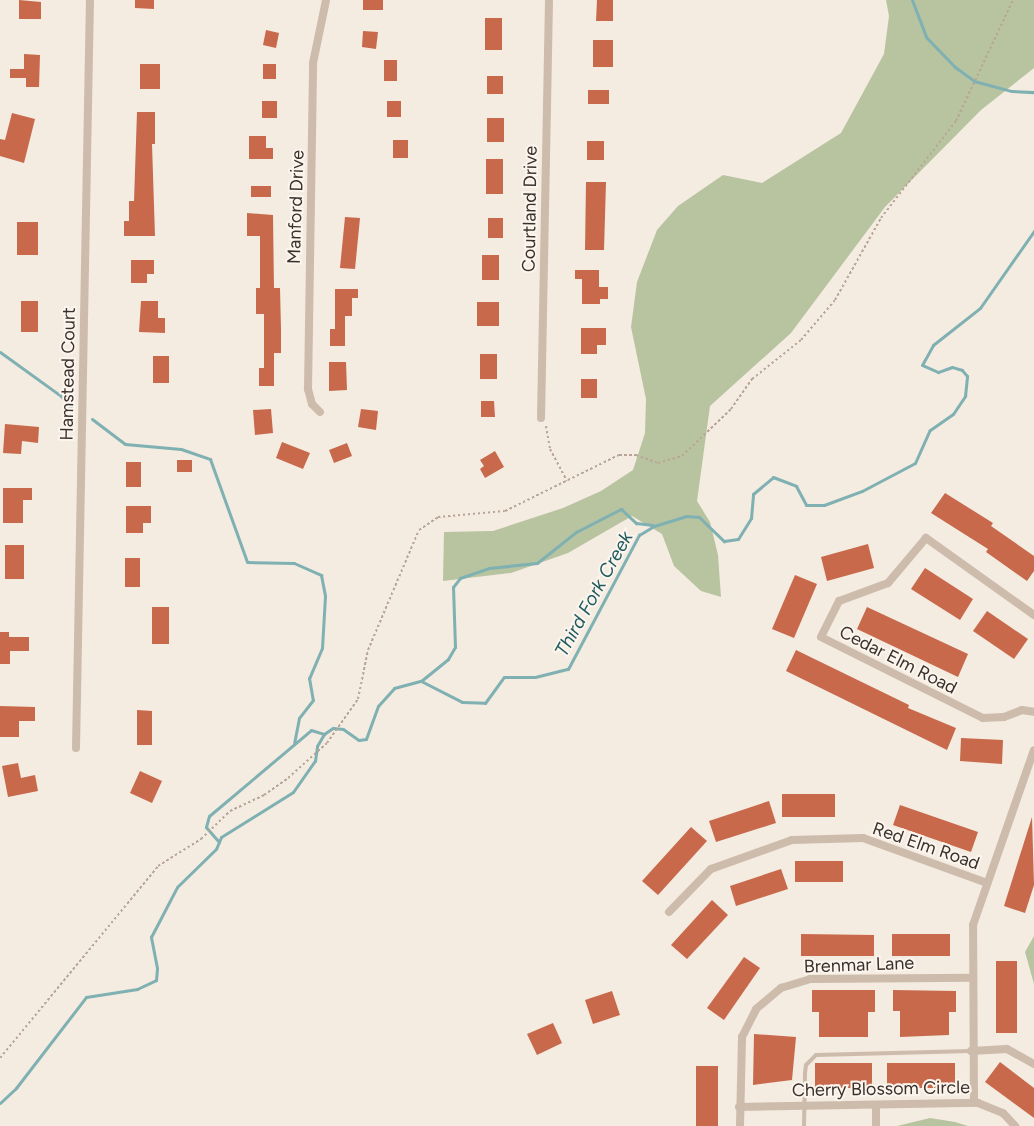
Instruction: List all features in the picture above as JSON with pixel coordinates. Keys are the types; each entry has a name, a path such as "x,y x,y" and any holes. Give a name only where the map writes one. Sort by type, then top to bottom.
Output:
{"street":[{"name":"Hamstead Court","path":"76,748 90,0"},
{"name":"Manford Drive","path":"320,412 312,404 308,389 313,63 326,0"},
{"name":"Courtland Drive","path":"542,418 549,0"},
{"name":"Cedar Elm Road","path":"1034,615 926,538 888,583 839,601 821,637 982,718 1004,717 1022,710 1034,712"},
{"path":"974,1103 971,1051 972,925 1034,750"},
{"name":"Red Elm Road","path":"668,912 711,869 792,840 863,838 987,883"},
{"name":"Brenmar Lane","path":"740,1126 742,1037 756,1009 781,988 821,978 972,978"},
{"path":"971,1051 1007,1049 1034,1064"},
{"name":"Cherry Blossom Circle","path":"740,1107 974,1103 994,1107 1015,1126"},
{"path":"876,1106 876,1126"}],"lane":[{"path":"804,1126 806,1065 816,1055 971,1051"}],"path":[{"path":"0,1058 158,866 201,839 215,823 230,811 264,795 308,761 327,743 354,707 363,688 368,650 411,542 419,530 438,516 505,511 619,455 636,455 658,463 682,456 731,409 752,379 801,340 835,300 881,218 927,161 956,121 1013,0"},
{"path":"542,418 549,432 550,449 567,481"}],"green space":[{"path":"886,0 1034,0 1034,68 981,110 885,207 791,333 710,406 697,501 710,522 718,555 721,597 701,591 674,566 662,534 632,516 568,553 511,573 443,581 444,532 493,531 563,508 601,491 633,470 645,433 646,399 631,327 637,282 657,230 678,206 723,175 762,183 841,133 884,54 889,16"},
{"path":"1034,936 1034,984 1025,952"},
{"path":"930,1118 955,1122 968,1126 897,1126"}],"building":[{"path":"19,0 41,2 41,19 19,19"},
{"path":"135,0 154,0 154,9 135,8"},
{"path":"363,0 383,0 383,10 363,10"},
{"path":"597,0 613,0 613,21 596,21"},
{"path":"485,18 502,18 502,50 485,50"},
{"path":"266,30 279,33 276,48 263,45"},
{"path":"363,31 378,32 376,49 362,47"},
{"path":"593,40 613,40 613,67 593,67"},
{"path":"24,54 40,55 39,87 26,87 26,78 10,78 10,69 24,69"},
{"path":"384,60 397,60 397,81 384,81"},
{"path":"140,64 160,64 160,89 140,89"},
{"path":"263,64 276,64 276,79 263,79"},
{"path":"487,76 503,76 503,94 487,94"},
{"path":"588,90 609,90 609,104 588,104"},
{"path":"262,101 277,101 277,118 262,118"},
{"path":"387,101 401,101 401,117 387,117"},
{"path":"137,112 155,112 155,144 152,144 155,236 124,236 124,221 129,221 129,201 134,201"},
{"path":"12,113 35,119 24,163 0,156 0,139 5,140"},
{"path":"487,118 504,118 504,142 487,142"},
{"path":"249,136 266,136 266,148 273,148 273,159 249,159"},
{"path":"393,140 408,140 408,158 393,158"},
{"path":"587,141 604,141 604,160 587,160"},
{"path":"486,159 503,159 503,194 486,194"},
{"path":"586,182 606,182 604,250 585,250"},
{"path":"251,186 271,186 271,197 251,197"},
{"path":"247,213 273,215 274,288 280,288 281,329 281,353 274,353 274,386 259,386 259,368 264,368 264,314 256,314 256,288 260,288 260,236 247,236"},
{"path":"345,217 360,218 355,269 340,268"},
{"path":"488,218 503,218 503,238 488,238"},
{"path":"17,222 38,222 38,255 17,255"},
{"path":"482,255 499,255 499,280 482,280"},
{"path":"131,260 154,260 154,274 147,274 147,283 131,283"},
{"path":"575,270 599,270 599,287 608,287 608,299 600,299 600,304 582,304 582,279 575,279"},
{"path":"335,289 358,289 358,298 352,298 352,316 345,316 345,346 330,346 330,329 335,329"},
{"path":"21,301 38,301 38,332 21,332"},
{"path":"141,301 158,301 158,318 165,318 165,333 139,332"},
{"path":"477,302 499,302 499,326 477,326"},
{"path":"581,328 606,328 606,345 597,345 597,354 581,354"},
{"path":"480,354 497,354 497,379 480,379"},
{"path":"153,356 169,356 169,383 153,383"},
{"path":"329,362 346,362 347,390 329,391"},
{"path":"581,379 597,379 597,398 581,398"},
{"path":"481,401 494,401 495,417 481,417"},
{"path":"271,409 273,433 255,435 253,410"},
{"path":"361,409 378,411 376,430 358,427"},
{"path":"5,424 39,427 38,443 22,441 21,454 3,453"},
{"path":"282,442 310,453 303,469 276,458"},
{"path":"347,443 352,456 334,463 329,450"},
{"path":"495,451 504,467 485,478 480,469 484,466 480,460"},
{"path":"177,460 192,460 192,472 177,472"},
{"path":"126,462 141,462 141,487 126,487"},
{"path":"3,488 32,488 32,500 23,500 23,523 3,523"},
{"path":"945,493 993,523 991,526 1034,556 1034,571 1027,581 986,552 988,549 931,513"},
{"path":"126,506 151,506 151,523 143,523 143,533 126,533"},
{"path":"868,544 874,568 827,581 821,557"},
{"path":"5,545 24,545 24,579 5,579"},
{"path":"125,558 140,558 140,587 125,587"},
{"path":"925,568 973,599 960,620 911,589"},
{"path":"795,575 817,584 794,638 772,629"},
{"path":"152,607 169,607 169,644 152,644"},
{"path":"867,607 968,654 958,677 857,629"},
{"path":"987,611 1028,639 1014,659 973,631"},
{"path":"0,632 9,632 9,637 29,637 29,651 10,651 10,664 0,664"},
{"path":"796,650 909,705 908,708 956,728 947,750 786,671"},
{"path":"0,706 35,707 35,721 19,721 19,737 0,737"},
{"path":"137,710 152,711 152,745 137,745"},
{"path":"961,738 1003,740 1002,764 960,761"},
{"path":"18,763 21,778 35,775 38,791 8,797 2,766"},
{"path":"140,771 162,781 152,803 130,793"},
{"path":"782,794 835,794 835,817 782,817"},
{"path":"769,801 776,823 716,842 709,821"},
{"path":"900,805 978,832 971,852 893,825"},
{"path":"1032,817 1034,885 1025,913 1004,906"},
{"path":"691,827 707,841 658,895 642,881"},
{"path":"795,861 843,861 843,882 795,882"},
{"path":"781,869 788,889 736,906 730,886"},
{"path":"712,900 728,915 687,959 671,945"},
{"path":"801,934 874,935 874,956 801,956"},
{"path":"892,934 950,934 950,956 892,956"},
{"path":"744,957 760,968 724,1020 707,1008"},
{"path":"996,961 1017,961 1017,1033 996,1033"},
{"path":"812,990 875,990 875,1012 868,1012 868,1037 819,1037 819,1012 812,1012"},
{"path":"893,990 956,991 956,1012 949,1012 949,1035 900,1037 900,1011 893,1011"},
{"path":"612,991 620,1015 593,1024 585,1000"},
{"path":"553,1023 562,1043 537,1055 527,1034"},
{"path":"754,1034 796,1037 792,1080 753,1085"},
{"path":"1000,1062 1034,1088 1034,1118 985,1082"},
{"path":"815,1063 872,1063 872,1088 815,1088"},
{"path":"887,1063 955,1063 955,1088 887,1088"},
{"path":"696,1066 718,1066 718,1126 696,1126"}],"waterway":[{"path":"912,0 926,37 955,67 974,81 1012,91 1034,92"},
{"name":"Third Fork Creek","path":"421,681 462,702 485,703 504,677 535,677 568,669 639,535 654,526 686,516 699,517 724,541 738,539 751,518 753,494 773,477 796,486 806,505 824,505 862,491 915,463 930,430 953,414 965,396 967,376 962,370 952,367 938,372 922,365 933,345 980,308 1034,231"},
{"path":"0,352 61,396 73,410"},
{"path":"92,419 125,444 181,449 210,459 247,562 294,563 321,575 325,596 322,648 309,678 313,700 299,718 294,743"},
{"name":"Third Fork Creek","path":"0,1103 16,1088 86,997 137,989 156,980 157,968 151,937 177,887 216,849 221,837 293,792 315,761 317,746 324,734 333,728 343,729 359,740 366,739 378,706 394,688 421,681 448,659 455,647 453,587 460,578 489,568 537,563 576,532 621,509 636,523 653,525"},
{"path":"219,842 206,827 209,816 311,730 324,734"}]}
